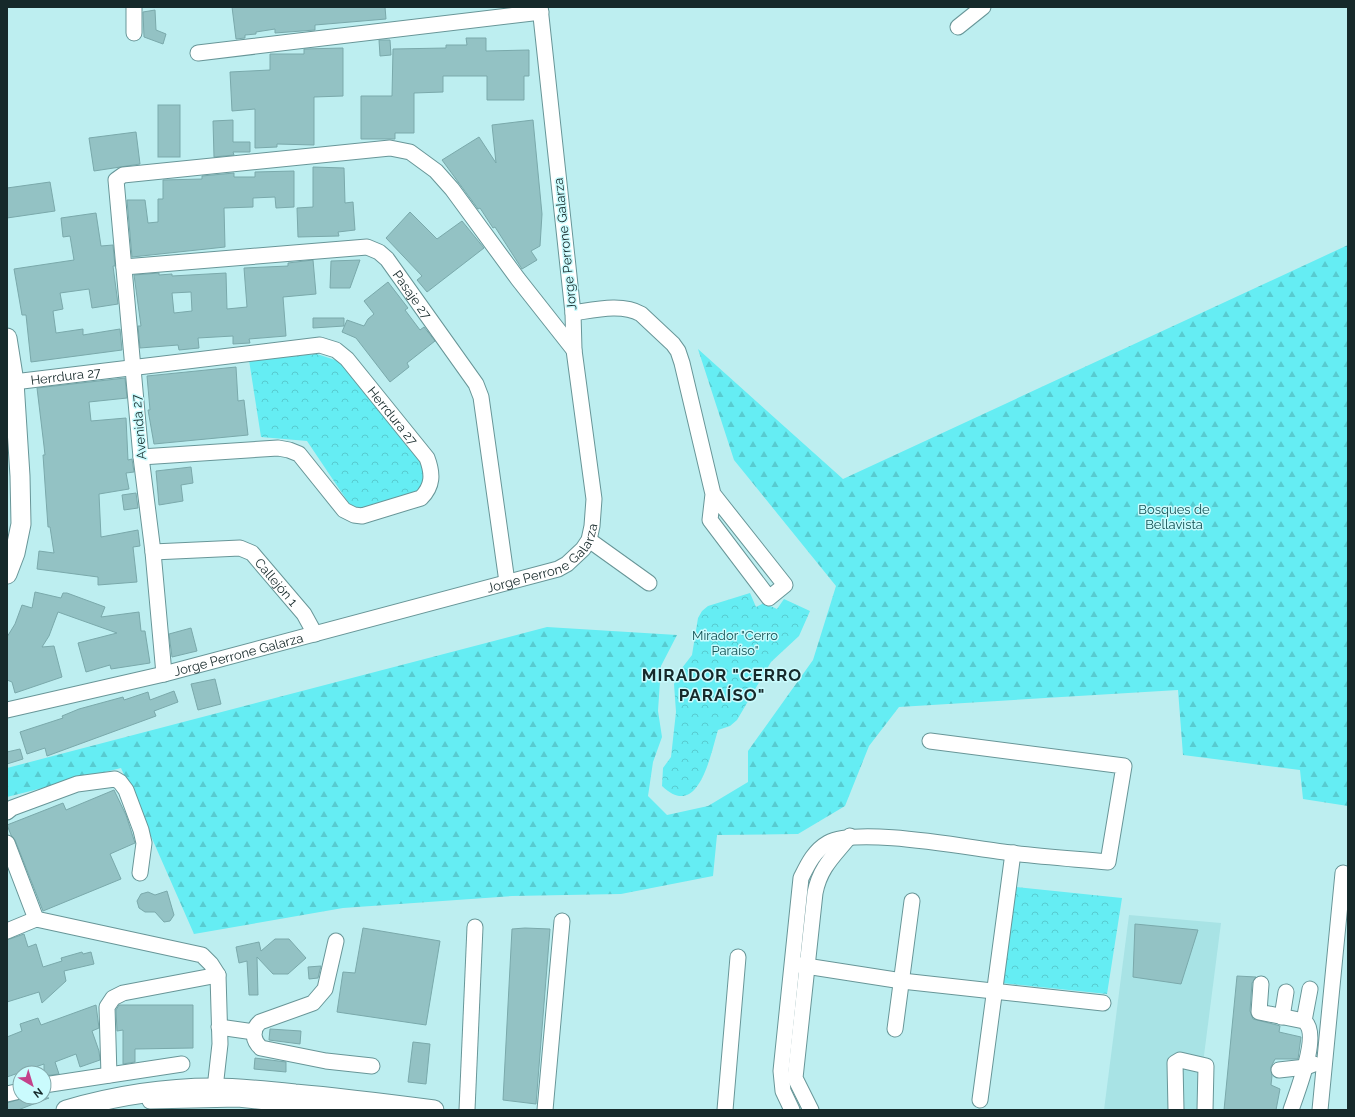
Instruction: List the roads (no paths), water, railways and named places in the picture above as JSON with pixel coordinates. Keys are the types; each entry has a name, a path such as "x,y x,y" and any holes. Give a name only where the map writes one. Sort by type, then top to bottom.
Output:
{"main road":[{"path":"7,338 14,382 20,476 20,524 15,553 7,574"},
{"path":"66,1110 96,1101 136,1094 167,1090 215,1088 256,1090 434,1110"}],"street":[{"path":"134,7 134,33"},
{"path":"958,27 983,7"},
{"path":"198,53 540,10"},
{"name":"Jorge Perrone Galarza","path":"7,710 164,674 558,568 567,564 583,549 589,540 592,526 594,498 574,350 573,313 540,10"},
{"name":"Avenida 27","path":"164,674 153,552 141,457 134,366 116,180 123,175 390,148 410,152 436,171 452,189 518,279 574,350"},
{"name":"Pasaje 27","path":"124,267 367,247 379,252 387,259 476,384 481,397 507,582"},
{"path":"573,313 595,310 633,310 641,314 673,344 678,351 682,362 713,494 710,520 769,598 785,585 713,494"},
{"name":"Herrdura 27","path":"14,382 134,366 320,345 336,350 347,359 427,458 431,469 432,479 426,492 421,498 362,516 344,510 299,454 289,450 278,448 141,457"},
{"path":"589,540 648,583"},
{"name":"Callejón 1","path":"153,552 240,548 252,552 304,614 315,634"},
{"path":"792,1110 784,1091 781,1071 801,878 811,857 829,843 850,836 891,838 1013,853 1108,862 1124,766 930,741"},
{"path":"7,812 12,808 77,784 115,779 120,782 126,790 141,830 144,843 140,872"},
{"path":"811,1110 795,1078 818,878 827,864 850,836"},
{"path":"7,843 36,919"},
{"path":"980,1100 1013,853"},
{"path":"1320,1110 1343,873"},
{"path":"895,1029 912,901"},
{"path":"7,931 36,919 202,956 211,964 218,975 220,1044 215,1088"},
{"path":"545,1110 562,921"},
{"path":"467,1110 476,927"},
{"path":"336,941 325,989 313,1003 260,1022 256,1026 254,1032 256,1043 261,1048 326,1061 372,1066"},
{"path":"725,1110 738,957"},
{"path":"793,964 902,981 1103,1003"},
{"path":"109,1075 107,1007 113,998 123,993 218,975"},
{"path":"1261,984 1260,1012 1304,1021 1308,1024 1310,1030 1306,1067 1291,1110"},
{"path":"1304,1021 1310,989"},
{"path":"1282,1017 1286,992"},
{"path":"219,1028 254,1032"},
{"path":"1279,1070 1306,1067 1326,1058"},
{"path":"1176,1110 1175,1063 1180,1060 1206,1066 1205,1110"},
{"path":"52,1084 182,1064"},
{"path":"96,1110 110,1106 162,1100 238,1098 344,1110"}],"district":[{"name":"MIRADOR \"CERRO PARAÍSO\"","path":"722,685"}],"park label":[{"name":"Bosques de Bellavista","path":"1174,516"},
{"name":"Mirador \"Cerro Paraíso\"","path":"735,642"}]}
